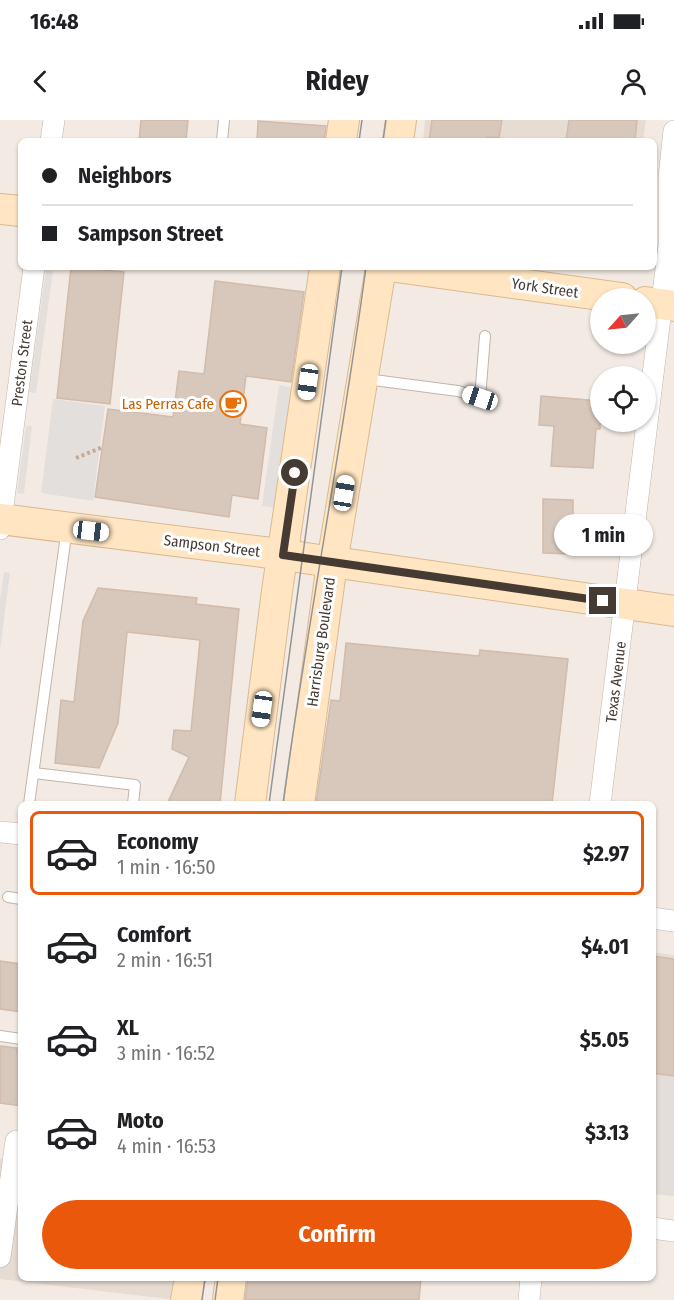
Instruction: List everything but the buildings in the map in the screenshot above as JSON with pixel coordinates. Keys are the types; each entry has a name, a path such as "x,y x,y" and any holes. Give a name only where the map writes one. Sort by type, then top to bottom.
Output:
{"main road":[{"path":"341,138 344,120"},
{"path":"398,138 401,120"},
{"path":"0,209 18,212"},
{"path":"250,801 325,270"},
{"name":"Harrisburg Boulevard","path":"299,801 332,563 381,270"},
{"name":"York Street","path":"418,270 590,294"},
{"name":"Sampson Street","path":"0,523 67,528 283,555 674,611"},
{"path":"186,1300 189,1281"},
{"path":"228,1300 231,1281"}],"street":[{"path":"51,138 54,120"},
{"name":"Texas Avenue","path":"600,801 669,244 669,177 674,130"},
{"name":"Preston Street","path":"0,523 34,270"},
{"path":"0,832 18,834"},
{"path":"656,919 674,921"},
{"path":"0,1257 12,1140"},
{"path":"656,1229 674,1231"},
{"path":"529,1300 531,1281"}],"lane":[{"path":"222,138 224,120"},
{"path":"363,378 458,391 480,398 485,336"},
{"path":"29,801 67,528"},
{"path":"34,773 135,785 133,801"},
{"path":"8,897 18,899"},
{"path":"0,1035 18,1038"}],"path":[{"path":"76,458 102,447"}],"shaded area":[{"path":"425,120 646,120 643,138 423,138"},
{"path":"46,270 53,271 36,393 29,392"},
{"path":"279,385 294,388 278,508 262,506"},
{"path":"53,399 105,406 93,501 41,493"},
{"path":"26,426 32,426 24,494 17,493"},
{"path":"4,572 10,573 0,650 0,600"},
{"path":"656,952 674,955 674,1196 656,1194"},
{"path":"0,1159 18,1162 18,1281 179,1281 176,1300 0,1279"}],"tram line":[{"path":"359,138 362,120"},
{"path":"383,138 386,120"},
{"path":"269,801 342,270"},
{"path":"283,801 366,270"},
{"path":"202,1300 205,1281"},
{"path":"215,1300 218,1281"}],"place":[{"name":"Las Perras Cafe","path":"233,404"}],"route":[{"path":"295,473 283,555 603,601"}]}
